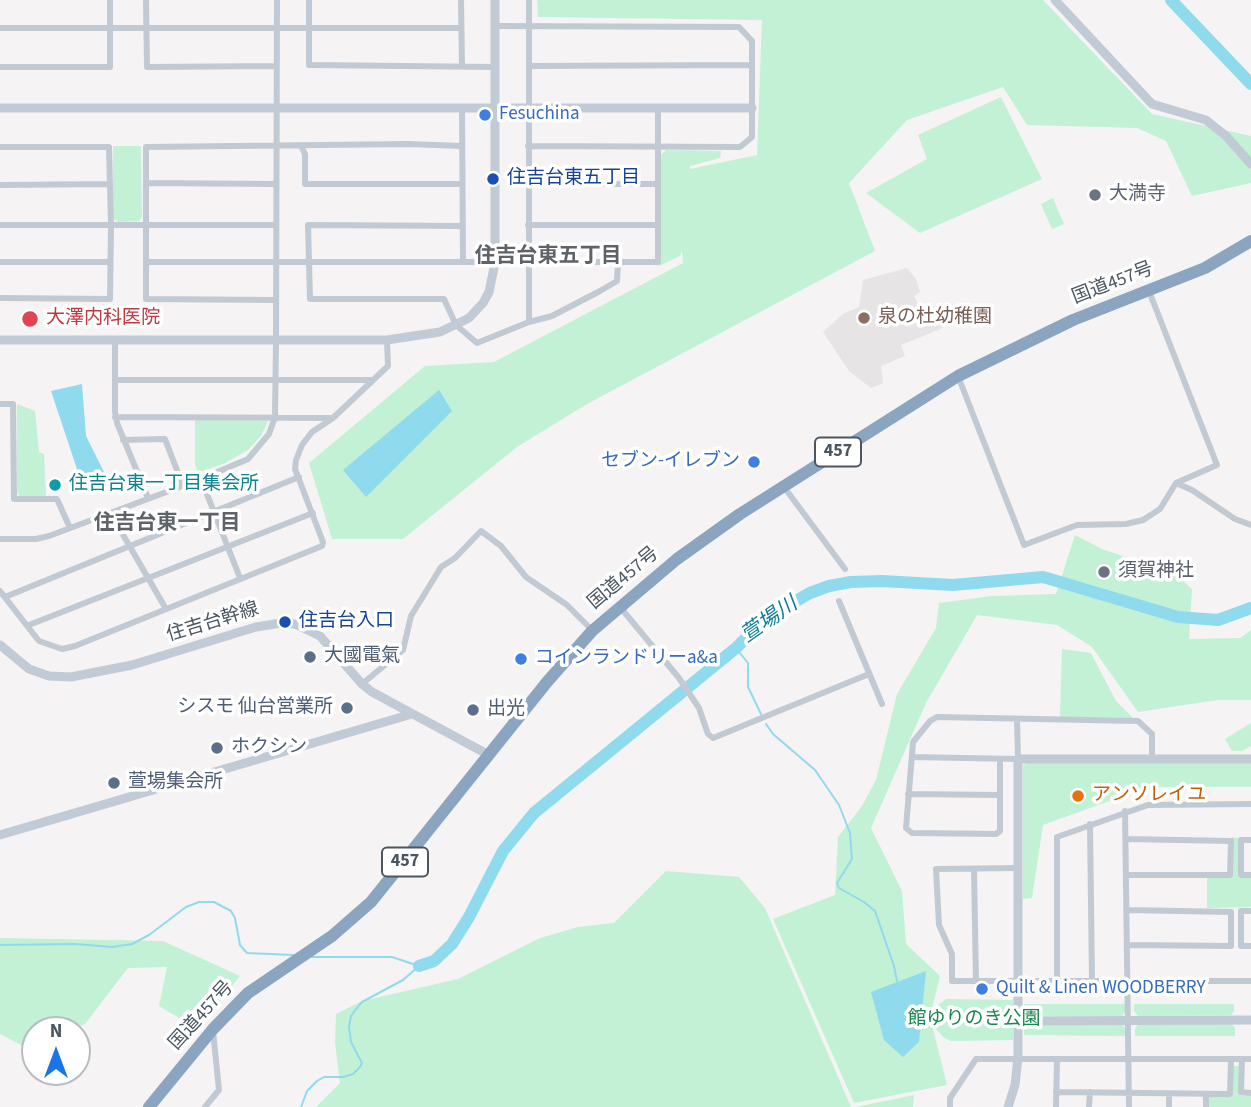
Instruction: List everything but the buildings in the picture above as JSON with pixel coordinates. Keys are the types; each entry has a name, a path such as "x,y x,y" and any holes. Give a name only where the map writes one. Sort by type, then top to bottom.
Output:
{"highway":[{"name":"国道457号","path":"149,1107 213,1029 248,993 340,930 372,902 547,682 592,631 677,559 740,514 958,376 1073,320 1205,268 1251,241"}],"street":[{"path":"0,67 110,67 110,0"},
{"path":"146,0 146,67 276,66"},
{"path":"0,539 36,540 201,479 248,459 269,434 275,417 276,380 276,0"},
{"path":"309,0 309,65 496,67"},
{"path":"461,0 462,66"},
{"path":"0,340 387,340 440,332 468,318 483,303 489,292 495,262 495,0"},
{"path":"529,0 529,322"},
{"path":"1055,0 1153,104 1206,120 1226,136 1251,164"},
{"path":"496,26 739,27 752,41 752,137 740,147 528,146"},
{"path":"0,29 461,28"},
{"path":"529,66 752,65"},
{"path":"0,107 752,108"},
{"path":"462,107 463,262"},
{"path":"147,262 658,262 658,107"},
{"path":"276,300 146,299 146,147 409,144 461,146"},
{"path":"301,146 304,154 304,184 461,184"},
{"path":"0,147 109,147 111,225 110,299 0,298"},
{"path":"146,183 276,184"},
{"path":"0,185 110,184"},
{"path":"529,184 657,184"},
{"path":"0,225 275,225"},
{"path":"461,226 308,225 310,299 444,299 456,325 477,343 529,322 552,316 617,281 618,263"},
{"path":"528,225 657,225"},
{"path":"0,262 110,262"},
{"path":"958,376 1024,545 1077,525 1126,524 1143,520 1160,509 1176,483 1216,465 1149,291"},
{"path":"115,339 115,417 148,498"},
{"path":"299,477 130,546 2,594 39,641 62,649 322,546 323,542 295,465 302,445 312,432 333,418 388,366 387,340"},
{"path":"115,380 373,380"},
{"path":"0,404 13,404 14,499 57,499 70,528"},
{"path":"115,417 333,418"},
{"path":"123,440 165,439 183,486"},
{"path":"201,479 240,578"},
{"path":"1176,483 1192,490 1235,519 1251,525"},
{"path":"783,487 845,569"},
{"path":"29,625 313,513"},
{"path":"111,514 166,609"},
{"path":"362,684 403,650 411,616 441,567 455,558 481,531 501,545 526,577 567,605 592,631"},
{"path":"839,601 882,704"},
{"path":"620,606 694,699 708,734 713,738 869,674"},
{"name":"住吉台幹線","path":"0,645 29,669 49,676 71,677 132,665 256,627 295,624 320,636 372,692 489,755"},
{"path":"0,835 412,714"},
{"path":"1000,759 1000,831 996,834 912,833 906,828 912,742 930,721 937,717 1138,721 1152,734 1152,760"},
{"path":"1008,1107 1015,1085 1018,1058 1017,720"},
{"path":"912,757 1251,759"},
{"path":"908,794 1000,795"},
{"path":"1057,980 1057,837 1148,805 1251,804"},
{"path":"1125,811 1130,1021 1129,1107"},
{"path":"1090,824 1092,981"},
{"path":"1126,839 1231,841 1230,875 1127,875"},
{"path":"1251,840 1241,840 1241,875 1251,875"},
{"path":"1017,868 936,869 939,925 952,954 952,981 1251,981"},
{"path":"974,869 976,981"},
{"path":"1128,910 1231,912 1231,946 1128,945"},
{"path":"1251,911 1241,911 1241,946 1251,946"},
{"path":"1018,1021 1251,1020"},
{"path":"205,1107 219,1090 213,1029"},
{"path":"950,1107 950,1098 976,1059 1251,1059"},
{"path":"1056,1107 1057,1059"},
{"path":"1056,1092 1230,1094 1231,1059"},
{"path":"1242,1059 1241,1092 1251,1093"},
{"path":"1090,1092 1090,1107"},
{"path":"1169,1094 1169,1107"},
{"path":"1206,1094 1206,1107"}],"shaded area":[{"path":"907,268 916,279 920,292 914,296 920,308 933,306 943,328 901,345 905,356 881,366 883,383 871,388 849,371 823,332 843,314 859,307 863,280"}],"green space":[{"path":"537,0 1043,0 1152,114 1251,136 1251,183 1192,196 1166,141 1137,128 1027,125 1003,87 907,120 849,183 875,251 587,404 517,447 403,539 332,539 309,463 425,366 494,362 683,263 682,251 680,256 659,266 660,156 666,150 721,151 720,158 690,166 690,169 757,155 762,20 538,17"},
{"path":"1001,97 1042,179 920,233 866,193 927,159 918,135"},
{"path":"113,146 141,146 142,217 139,221 118,222 113,218"},
{"path":"1053,198 1064,224 1052,229 1041,204"},
{"path":"17,404 35,411 39,452 44,454 46,496 19,496 17,492"},
{"path":"195,420 268,421 261,436 248,450 225,463 198,473 195,464"},
{"path":"1075,535 1102,549 1169,569 1192,589 1189,639 1240,638 1251,630 1251,700 1218,700 1138,712 1092,647 1057,625 977,615 926,703 871,828 902,891 906,944 940,976 930,1017 947,1085 854,1103 773,919 835,895 838,837 862,806 876,780 897,694 936,628 939,603 992,596 1056,594"},
{"path":"1062,649 1091,653 1116,701 1133,718 1060,717"},
{"path":"1251,723 1251,746 1242,751 1232,751 1225,739"},
{"path":"1030,762 1251,762 1251,787 1148,787 1043,825 1032,898 1023,899 1023,765"},
{"path":"1232,837 1238,838 1238,878 1251,878 1251,907 1207,908 1207,878 1232,878"},
{"path":"666,871 739,877 765,908 851,1107 316,1107 340,1083 335,1043 336,1014 362,1001 458,979 540,938 578,927 614,923"},
{"path":"0,938 163,941 240,976 198,1029 159,1006 167,967 128,968 91,1016 21,1016 21,1045 0,1034"},
{"name":"館ゆりのき公園","path":"946,999 1013,1000 1013,1040 951,1041 944,1038 936,1029 936,1016 937,1006"},
{"name":"館ゆりのき公園","path":"1024,1004 1125,1004 1125,1012 1122,1016 1028,1016 1024,1011"},
{"path":"1134,1004 1234,1004 1234,1011 1231,1015 1138,1016 1134,1011"},
{"name":"館ゆりのき公園","path":"1028,1023 1121,1024 1125,1028 1125,1036 1024,1035 1024,1027"},
{"path":"1138,1024 1232,1024 1235,1036 1135,1036"},
{"path":"1233,1066 1239,1066 1239,1095 1251,1096 1251,1107 1209,1107 1209,1097 1232,1097"},
{"path":"914,1095 913,1107 856,1107"}],"water":[{"path":"82,384 86,436 110,484 85,493 51,391"},
{"path":"439,390 452,411 366,497 343,470"},
{"path":"926,971 919,1042 903,1057 884,1040 871,992"}],"waterway":[{"path":"1171,0 1251,84"},
{"name":"萱場川","path":"419,966 434,961 452,944 503,851 534,813 736,648 754,630 810,593 851,582 953,585 1043,577 1178,617 1218,620 1251,608"},
{"path":"736,648 748,663 748,687 761,714"},
{"path":"766,724 773,734 815,770 839,805 850,833 852,859 837,883 839,888 875,911 897,981"},
{"path":"0,945 75,944 112,947 132,944 149,935 186,907 199,902 214,902 231,911 240,945 247,953 293,955"},
{"path":"301,1107 307,1091 317,1081 324,1077 353,1074 360,1067 362,1063 351,1042 349,1027 351,1016 356,1009 362,1002 403,980 419,966 392,957 312,957"}],"place":[{"name":"Fesuchina","path":"485,115"},
{"name":"住吉台東五丁目","path":"493,179"},
{"name":"大満寺","path":"1095,195"},
{"name":"泉の杜幼稚園","path":"864,318"},
{"name":"大澤内科医院","path":"30,319"},
{"name":"セブン-イレブン","path":"754,462"},
{"name":"住吉台東一丁目集会所","path":"55,485"},
{"name":"須賀神社","path":"1104,572"},
{"name":"住吉台入口","path":"285,622"},
{"name":"大國電氣","path":"310,657"},
{"name":"コインランドリーa&a","path":"521,659"},
{"name":"シスモ 仙台営業所","path":"347,708"},
{"name":"出光","path":"473,710"},
{"name":"ホクシン","path":"217,748"},
{"name":"萱場集会所","path":"114,783"},
{"name":"アンソレイユ","path":"1078,796"},
{"name":"Quilt & Linen WOODBERRY","path":"982,989"}],"district":[{"name":"住吉台東五丁目","path":"548,257"},
{"name":"住吉台東一丁目","path":"167,524"}]}
